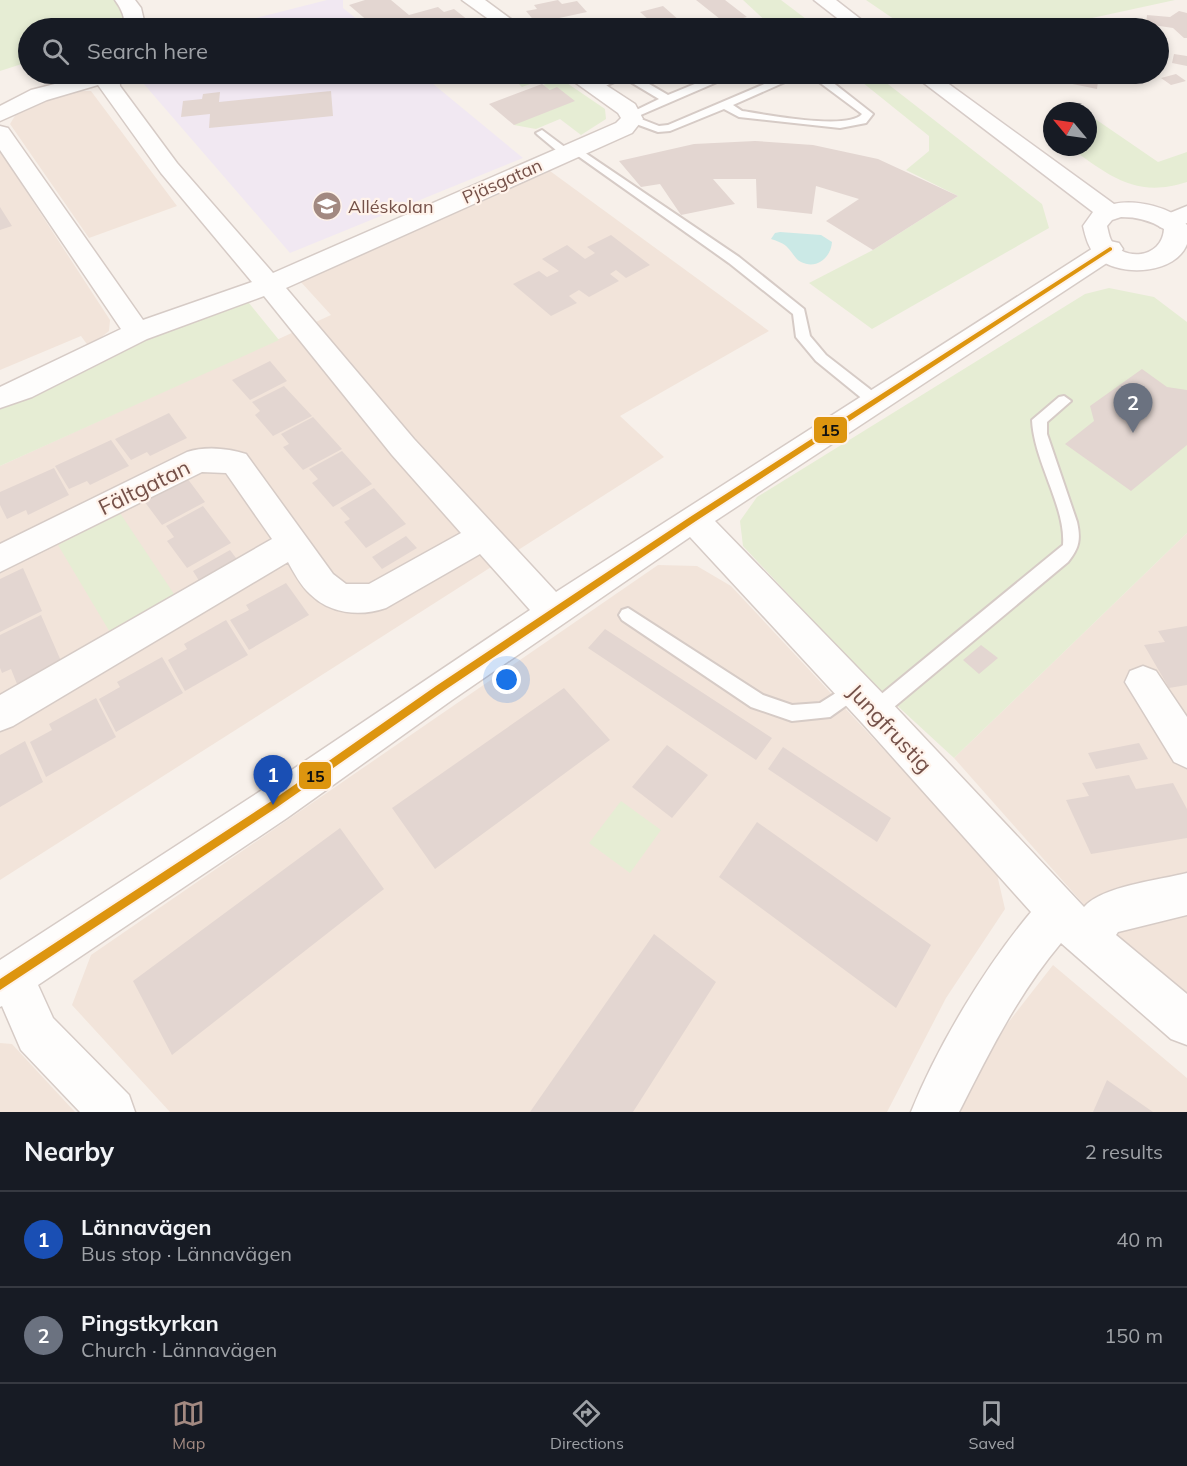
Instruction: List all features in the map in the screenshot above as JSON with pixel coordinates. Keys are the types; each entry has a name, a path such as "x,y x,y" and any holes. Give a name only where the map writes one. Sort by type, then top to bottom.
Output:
{"street":[{"path":"125,0 131,8 133,18"},
{"path":"472,0 498,18"},
{"path":"824,0 848,18"},
{"path":"0,114 39,95 78,84"},
{"path":"109,84 169,168 403,447 553,612"},
{"path":"591,84 627,109 631,117"},
{"path":"936,84 1109,212"},
{"name":"Pjäsgatan","path":"269,285 624,128 631,117"},
{"path":"0,133 137,332"},
{"path":"1138,211 1178,217 1178,229 1186,242 1179,266 1140,262 1110,249 1099,240 1095,230 1096,221 1109,212 1138,211"},
{"path":"112,1112 37,1034 6,981 273,805 553,612 693,519 1110,249"},
{"path":"0,398 22,390 137,332 269,285"},
{"name":"Fältgatan","path":"0,559 198,460 235,462 321,584 340,598 374,598 483,536"},
{"name":"Jungfrustig","path":"693,519 865,700 1072,925 1187,1023"},
{"path":"0,714 293,543"},
{"path":"1143,682 1187,750"},
{"path":"934,1112 993,1003 1023,955 1072,925 1187,894"}],"lane":[{"path":"642,84 668,100"},
{"path":"631,117 704,84"},
{"path":"631,117 658,129 670,128 773,84"},
{"path":"725,105 739,114 821,124 862,121 868,114 829,84"},
{"path":"542,133 734,260 799,312 803,337 821,358 875,401"},
{"path":"628,615 757,701 792,713 823,711 865,700 1062,557 1071,546 1072,530 1050,472 1038,430 1039,420 1064,401"}],"shaded area":[{"path":"327,0 343,0 343,8 356,18 256,18"},
{"name":"Alléskolan","path":"144,84 433,84 523,158 290,253"},
{"path":"78,91 91,91 177,206 89,238 10,124 16,114 32,104"},
{"path":"0,151 110,320 109,331 89,347 81,336 0,370"},
{"path":"550,171 769,331 620,416 664,457 0,880 0,466 331,315 300,281"},
{"path":"1187,533 1187,1001 1125,951 954,758"},
{"path":"658,565 697,566 731,586 996,870 1005,909 946,998 887,1112 170,1112 72,1005 91,955"},
{"path":"1053,965 1187,1078 1187,1112 960,1112 997,1037"},
{"path":"0,1043 12,1044 75,1112 0,1112"}],"green space":[{"path":"0,0 114,0 121,12 123,18 18,18 18,65 0,71"},
{"path":"743,0 781,0 805,18 762,18"},
{"path":"866,0 1175,0 1092,18 892,18"},
{"path":"568,84 605,109 606,119 581,135 560,119 536,129 514,125 550,90 543,85"},
{"path":"864,84 888,84 1042,204 1049,228 872,329 809,283 873,250 958,196 906,170 929,151 929,136"},
{"path":"1097,120 1158,162 1187,152 1187,182 1169,187 1137,186 1097,167 1082,156 1097,156"},
{"path":"1109,288 1154,297 1187,322 1187,533 954,758 865,676 743,546 740,521 757,497 1085,294"},
{"path":"239,301 249,303 279,340 0,466 0,407 142,336"},
{"path":"120,513 176,597 111,634 58,545"},
{"path":"621,801 661,830 630,873 589,843"}],"water":[{"path":"775,233 821,235 832,242 829,253 818,263 801,262 784,245 771,239"}],"building":[{"path":"365,0 391,0 409,15 438,7 444,12 454,9 465,18 364,18 349,5"},
{"path":"558,0 562,4 577,1 587,12 559,18 532,18 526,11 537,9 534,5"},
{"path":"696,0 725,0 747,17 719,18"},
{"path":"663,6 677,18 647,18 640,12"},
{"path":"1179,11 1187,13 1187,38 1169,27 1169,18 1147,18 1147,15 1170,17"},
{"path":"1174,54 1187,56 1187,66 1172,63"},
{"path":"1176,74 1186,81 1171,85 1169,76"},
{"path":"542,84 550,90 557,87 575,101 514,125 489,104"},
{"path":"1072,84 1098,84 1097,89"},
{"path":"331,91 333,116 209,128 210,114 181,117 183,101 202,99 203,94 220,92 219,102"},
{"path":"755,141 813,145 878,159 958,196 873,250 826,221 859,199 816,186 812,214 757,208 756,179 713,179 735,204 681,215 660,184 641,187 619,161 694,144"},
{"path":"0,207 12,226 0,230"},
{"path":"611,235 650,265 626,278 616,270 610,274 619,281 589,297 579,290 569,296 577,303 551,316 513,284 539,271 547,277 559,271 542,259 567,245 585,259 595,253 587,247"},
{"path":"270,361 287,381 250,400 232,380"},
{"path":"1142,369 1167,387 1187,390 1187,445 1131,491 1065,444 1094,421 1090,406"},
{"path":"284,386 312,416 273,436 255,415 260,411 252,402"},
{"path":"169,413 187,438 150,456 147,452 131,460 115,439"},
{"path":"313,417 342,449 303,470 283,447 289,444 281,434"},
{"path":"111,440 129,466 90,485 87,481 69,489 55,466"},
{"path":"342,451 372,484 333,507 312,483 318,479 309,469"},
{"path":"54,468 69,495 28,515 26,510 7,519 0,505 0,492"},
{"path":"187,478 205,502 162,525 144,501"},
{"path":"374,488 406,524 366,548 344,522 350,519 340,508"},
{"path":"203,506 231,543 187,568 167,541 174,537 166,526"},
{"path":"406,536 417,548 382,569 372,557"},
{"path":"230,550 239,562 201,584 193,571"},
{"path":"23,568 42,611 0,632 0,579"},
{"path":"286,583 309,615 249,650 230,620 249,610 246,605"},
{"path":"41,615 61,661 17,684 11,669 2,673 0,668 0,635"},
{"path":"226,620 248,655 185,691 168,660 187,649 184,644"},
{"path":"1187,626 1187,685 1169,688 1144,645 1165,642 1158,631"},
{"path":"605,629 772,738 756,760 588,648"},
{"path":"981,645 998,658 979,674 963,660"},
{"path":"162,657 183,693 116,732 99,699 120,687 117,682"},
{"path":"564,688 610,740 435,869 392,808"},
{"path":"96,698 116,737 46,777 30,742 52,730 49,724"},
{"path":"25,741 43,782 0,807 0,755"},
{"path":"1139,743 1148,759 1096,769 1088,753"},
{"path":"667,745 708,775 672,818 632,787"},
{"path":"783,747 891,818 877,842 768,769"},
{"path":"1129,775 1136,789 1173,783 1187,809 1187,838 1091,854 1066,800 1089,796 1082,783"},
{"path":"757,822 931,945 896,1008 719,877"},
{"path":"340,828 384,889 172,1055 133,981"},
{"path":"654,934 716,982 633,1112 530,1112"},
{"path":"1107,1080 1153,1112 1093,1112"}],"transit line":[{"name":"15","path":"0,985 273,805 439,689 693,519 1110,249"}],"place":[{"name":"Alléskolan","path":"327,206"},
{"name":"Pingstkyrkan","path":"1133,433"},
{"name":"Lännavägen","path":"273,805"}]}
